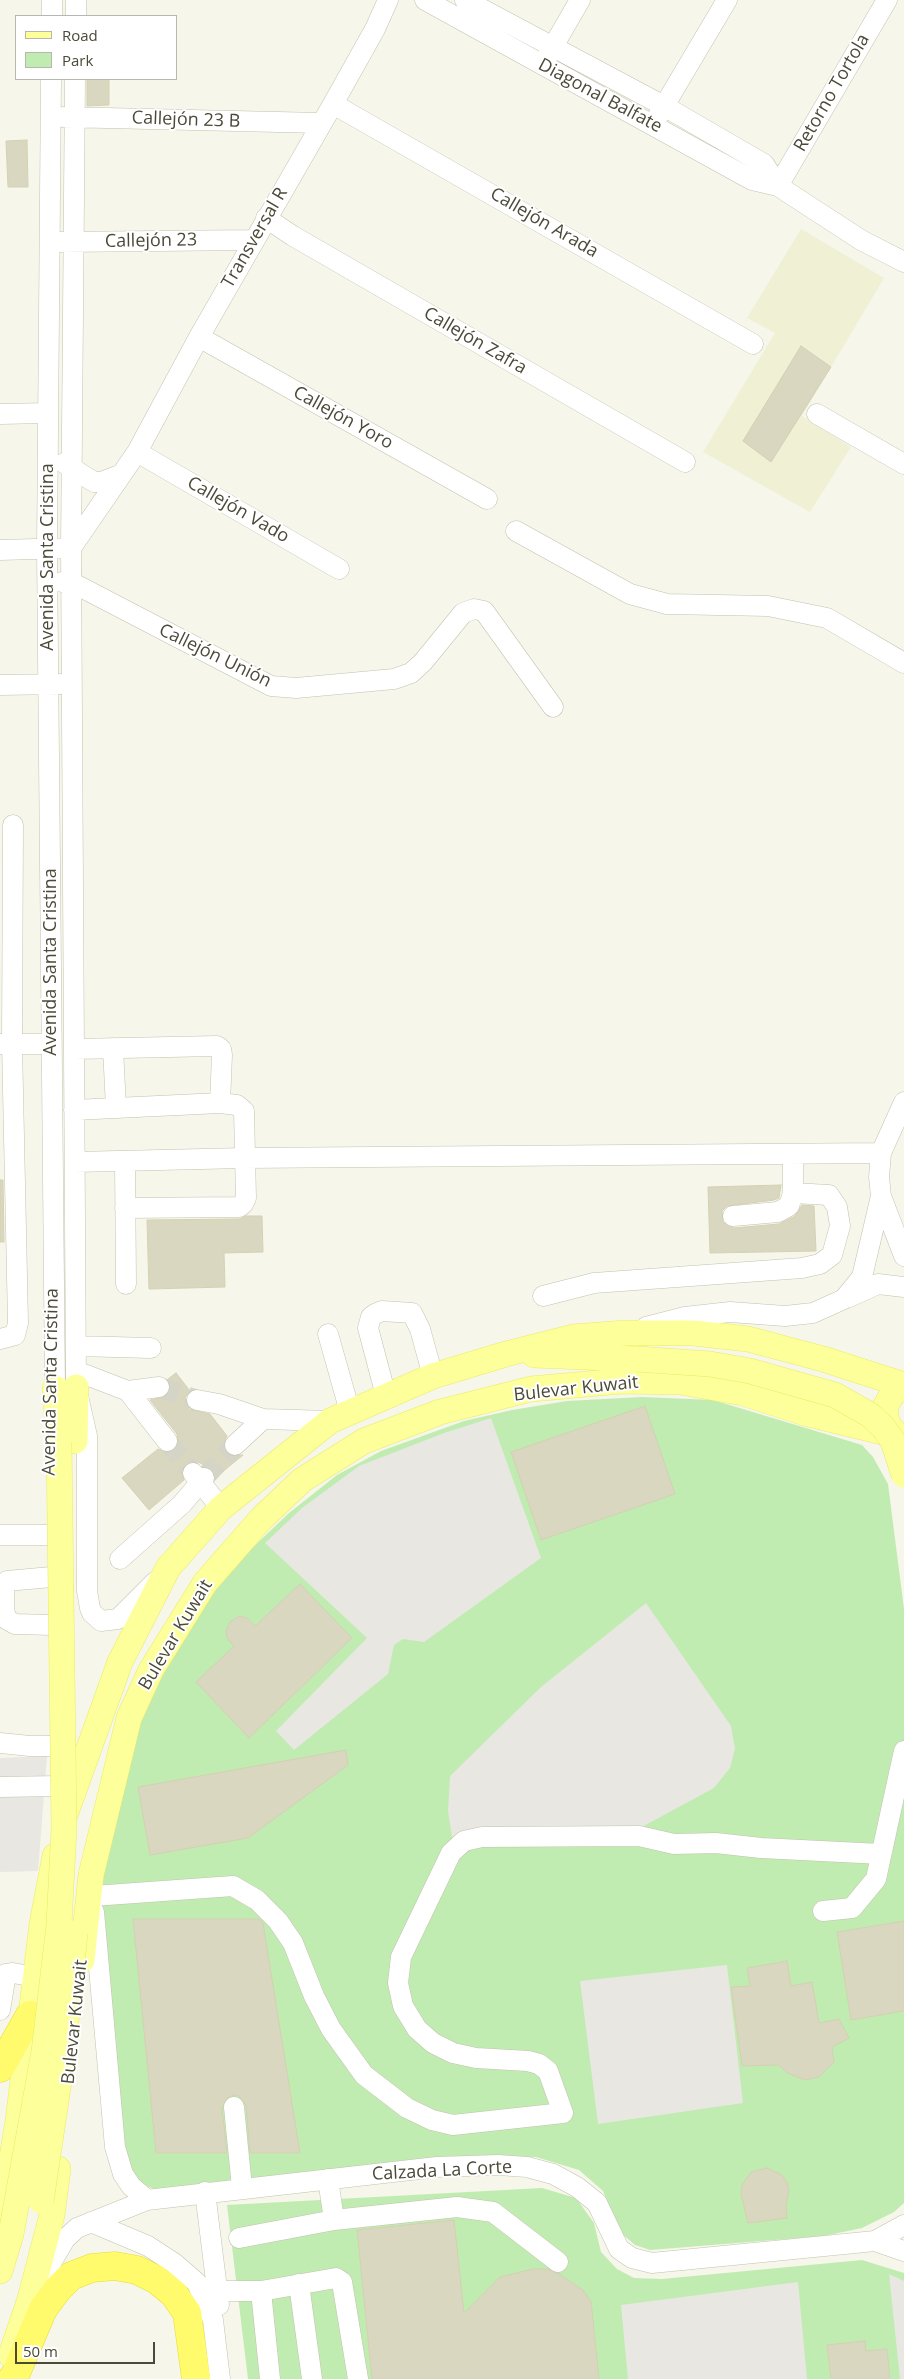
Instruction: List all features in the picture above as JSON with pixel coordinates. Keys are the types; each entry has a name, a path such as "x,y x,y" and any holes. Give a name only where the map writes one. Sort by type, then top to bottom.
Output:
{"highway":[{"path":"1,2067 30,2015"},
{"path":"12,2379 16,2374 43,2309 58,2289 71,2276 92,2268 115,2266 137,2270 157,2280 174,2294 187,2313 196,2379"}],"main road":[{"name":"Bulevar Kuwait","path":"0,2230 18,2121 35,1977 57,1845 82,1766 120,1662 168,1568 221,1508 340,1417 432,1376 573,1337 626,1333 694,1333 748,1339 845,1366 904,1386"},
{"path":"506,1354 710,1364 750,1371 835,1395 870,1415 883,1427 893,1441 904,1475"},
{"path":"531,1389 628,1359"},
{"path":"834,1420 849,1411 855,1400 856,1382 845,1366"},
{"name":"Bulevar Kuwait","path":"3,2379 30,2299 52,2215 92,1885 129,1718 151,1670 205,1583 261,1519 302,1480 364,1441 440,1412 531,1389 621,1381 681,1382 743,1393 834,1420 901,1437"},
{"path":"0,2271 11,2234 44,2052 59,1925 64,1828 69,1382"},
{"path":"901,1437 887,1424 885,1407 893,1393 904,1386"},
{"path":"36,2273 41,2201 62,2061 76,1926 79,1714 67,1442"}],"street":[{"path":"52,0 52,15"},
{"path":"76,0 76,15"},
{"name":"Transversal R","path":"71,548 137,452 199,337 375,29 388,0"},
{"name":"Diagonal Balfate","path":"425,0 654,124 752,180 778,186 861,240 904,262"},
{"name":"Diagonal Balfate","path":"466,0 664,106 764,164 778,186"},
{"path":"542,65 580,0"},
{"path":"654,124 727,0"},
{"name":"Retorno Tortola","path":"778,186 887,0"},
{"name":"Avenida Santa Cristina","path":"51,80 47,413 51,1044 69,1382 87,1436 87,1591 92,1613 101,1620 113,1622 168,1568"},
{"name":"Avenida Santa Cristina","path":"57,1845 58,1786 48,1440 69,1382 76,1346 71,548 75,80"},
{"name":"Callejón Arada","path":"333,104 753,344"},
{"name":"Callejón 23 B","path":"51,117 321,123"},
{"name":"Callejón Zafra","path":"266,218 293,236 685,462"},
{"name":"Callejón 23","path":"49,242 254,240"},
{"name":"Callejón Yoro","path":"199,337 487,499"},
{"path":"0,414 47,413"},
{"path":"817,414 904,464"},
{"name":"Callejón Vado","path":"137,452 339,569"},
{"path":"47,455 94,482 102,482 122,474"},
{"path":"516,531 630,594 667,604 768,606 827,618 904,662"},
{"path":"0,550 71,548"},
{"name":"Callejón Unión","path":"47,582 72,583 272,686 296,688 394,679 402,676 411,672 423,662 463,613 474,609 484,611 553,707"},
{"path":"0,685 73,684"},
{"path":"0,1339 16,1335 18,1323 6,1044 13,824"},
{"path":"6,1044 51,1044"},
{"path":"74,1049 217,1046 221,1049 222,1055 220,1104"},
{"path":"113,1048 116,1108"},
{"path":"904,1102 881,1153 879,1176 882,1196 904,1256"},
{"path":"74,1110 220,1104 237,1105 244,1111 246,1198 238,1207 125,1208"},
{"path":"75,1162 244,1158 881,1153"},
{"path":"733,1216 778,1212 789,1206 793,1194 793,1154"},
{"path":"125,1160 126,1284"},
{"path":"543,1296 594,1283 802,1268 820,1264 832,1255 840,1226 837,1207 829,1195 793,1194"},
{"path":"844,1300 862,1278 882,1196"},
{"path":"626,1333 685,1317 730,1312 785,1316 813,1313 878,1284 904,1287"},
{"path":"386,1396 368,1328 371,1317 375,1314 382,1311 412,1313 420,1328 432,1376"},
{"path":"197,1400 219,1404 263,1419 340,1417 328,1334"},
{"path":"76,1346 150,1348"},
{"path":"69,1382 128,1391 159,1387"},
{"path":"128,1391 167,1441"},
{"path":"235,1444 263,1419"},
{"path":"120,1558 182,1504 198,1478 221,1508"},
{"path":"0,1534 50,1535"},
{"path":"51,1577 8,1581 4,1585 4,1608 6,1619 15,1624 52,1625"},
{"path":"0,1743 56,1746"},
{"path":"823,1911 852,1908 876,1879 902,1770 904,1751"},
{"path":"0,1788 58,1786"},
{"path":"147,2200 131,2186 123,2174 115,2146 92,1885 233,1886 257,1900 278,1922 293,1943 314,1996 331,2029 364,2075 407,2108 432,2120 452,2125 563,2113 548,2071 539,2064 528,2061 476,2058 453,2053 433,2043 417,2029 403,2006 398,1983 401,1957 451,1853 464,1841 482,1837 639,1836 674,1844 716,1843 761,1848 881,1854"},
{"path":"0,2010 6,1974 13,1973 35,1977"},
{"path":"234,2107 242,2188"},
{"name":"Calzada La Corte","path":"30,2299 65,2239 77,2228 147,2200 437,2167 498,2165 527,2167 553,2174 577,2186 596,2203 619,2250 632,2258 652,2263 875,2241 904,2225"},
{"path":"328,2179 334,2220"},
{"path":"205,2192 228,2379"},
{"path":"239,2238 334,2220 458,2207 493,2212 558,2262"},
{"path":"91,2222 148,2246 174,2263 197,2282 212,2320 220,2379"},
{"name":"Calzada La Corte","path":"875,2241 904,2251"},
{"path":"218,2291 261,2291 336,2278 342,2282 358,2379"},
{"path":"299,2284 312,2379"},
{"path":"261,2291 270,2379"}],"shaded area":[{"path":"801,229 884,278 802,416 851,447 810,512 703,452 775,333 747,318"},
{"path":"491,1418 541,1558 424,1642 403,1639 394,1645 388,1674 294,1750 276,1731 367,1638 265,1543 302,1508 359,1466 444,1433"},
{"path":"646,1603 731,1726 735,1749 730,1768 714,1788 640,1828 452,1837 448,1811 450,1776 541,1687"},
{"path":"47,1756 38,1871 0,1872 0,1758"},
{"path":"727,1965 743,2103 598,2124 580,1981"},
{"path":"889,2274 904,2281 904,2379 900,2379"},
{"path":"798,2282 807,2379 628,2379 621,2305"}],"green space":[{"path":"642,1397 713,1400 862,1445 873,1457 888,1484 904,1609 904,2203 894,2212 862,2228 824,2236 650,2250 635,2245 620,2232 603,2191 579,2170 536,2157 450,2156 159,2191 149,2187 135,2178 123,2160 97,1876 137,1726 173,1648 227,1572 289,1513 337,1475 381,1451 464,1421 512,1410 567,1401"},
{"path":"542,2188 576,2198 594,2223 601,2252 617,2269 634,2278 662,2279 862,2260 904,2273 904,2379 248,2379 227,2205"}],"building":[{"path":"87,80 109,80 109,105 87,106"},
{"path":"27,140 28,187 8,187 6,141"},
{"path":"801,346 831,367 771,462 743,441"},
{"path":"0,1180 3,1180 4,1242 0,1242"},
{"path":"781,1185 779,1198 774,1200 727,1206 722,1211 723,1222 734,1228 779,1224 795,1216 802,1205 814,1206 816,1251 710,1253 708,1187"},
{"path":"246,1216 262,1216 263,1252 224,1253 225,1287 149,1289 147,1220 239,1219"},
{"path":"176,1373 190,1391 185,1398 189,1409 210,1414 227,1436 224,1442 227,1453 232,1456 243,1455 216,1477 212,1469 198,1462 186,1463 182,1469 184,1480 149,1510 122,1478 158,1449 168,1453 178,1446 177,1434 150,1400 167,1396 171,1386 168,1379"},
{"path":"645,1406 675,1494 541,1540 511,1452"},
{"path":"300,1584 352,1638 249,1738 196,1682 234,1646 227,1638 226,1631 230,1622 239,1616 247,1618 255,1626"},
{"path":"346,1750 348,1765 248,1838 150,1855 138,1787"},
{"path":"133,1919 259,1919 263,1923 300,2153 250,2153 246,2105 239,2096 233,2095 227,2098 222,2108 227,2153 156,2153"},
{"path":"904,1921 904,2011 851,2020 837,1932"},
{"path":"787,1961 791,1986 812,1982 819,2023 839,2019 849,2038 832,2047 834,2062 819,2077 805,2080 787,2073 779,2065 742,2066 731,1987 750,1986 747,1968"},
{"path":"767,2168 782,2175 787,2182 789,2190 786,2205 787,2218 748,2223 741,2194 742,2185 751,2172"},
{"path":"454,2220 464,2313 500,2277 533,2269 548,2269 559,2274 583,2290 591,2301 599,2379 372,2379 357,2230"},
{"path":"865,2341 866,2351 887,2349 890,2379 831,2379 827,2345"}],"tunnel":[{"path":"159,1387 197,1400"},
{"path":"167,1441 193,1473"},
{"path":"204,1478 235,1445"}]}
